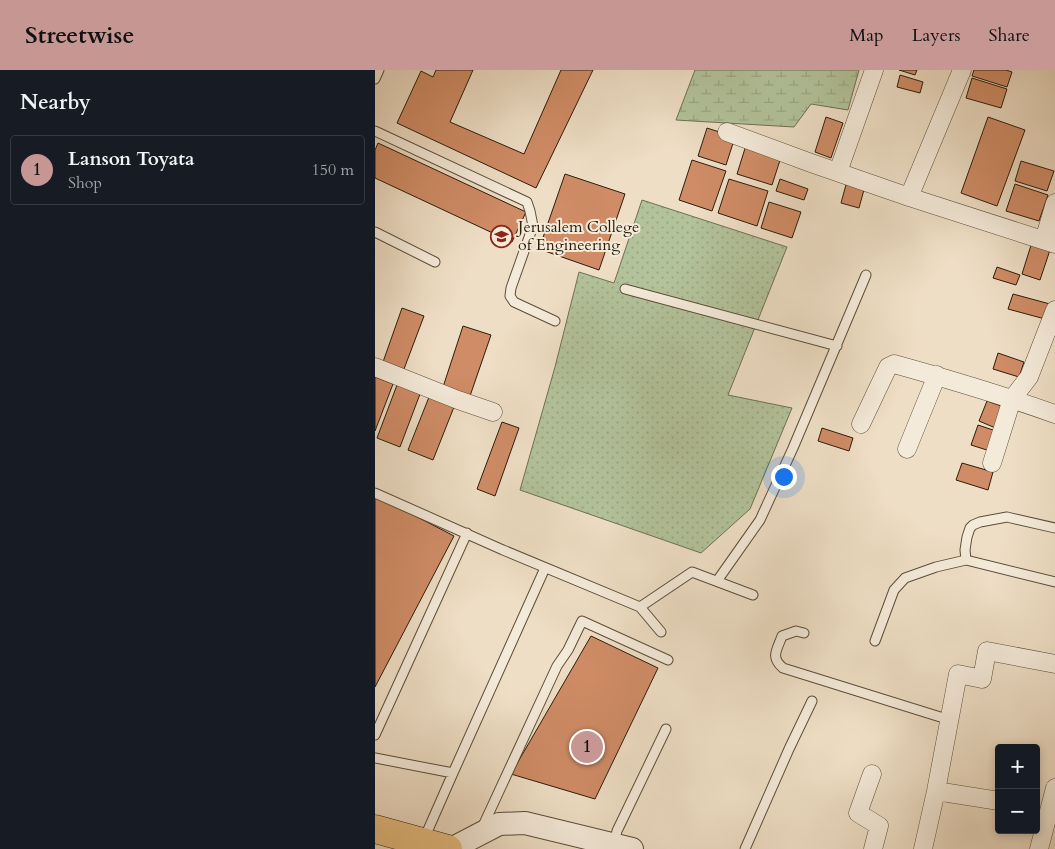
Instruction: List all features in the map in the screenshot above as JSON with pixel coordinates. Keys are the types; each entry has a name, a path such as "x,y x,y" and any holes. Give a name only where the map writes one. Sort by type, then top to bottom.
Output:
{"main road":[{"path":"375,829 441,847"},
{"path":"375,848 379,849"}],"street":[{"path":"838,172 874,70"},
{"path":"909,197 962,70"},
{"path":"727,132 909,197 1049,242 1055,203"},
{"path":"993,463 1012,399 1029,377 1055,310"},
{"path":"861,424 888,367 894,364 1012,399 1055,414"},
{"path":"375,367 493,412"},
{"path":"907,449 937,376"},
{"path":"923,849 958,674 982,679 987,651 1055,664"},
{"path":"872,774 858,813 879,826 873,849"},
{"path":"1039,849 1043,808 1055,788"},
{"path":"936,791 995,800"},
{"path":"441,847 476,842 499,824 525,823 619,848"}],"lane":[{"path":"375,79 379,70"},
{"path":"375,131 527,202 533,226 511,288 510,296 514,302 555,321"},
{"path":"375,232 435,262"},
{"path":"717,581 760,520 867,275"},
{"path":"625,289 837,346"},
{"path":"375,493 639,608 661,632"},
{"path":"966,560 965,550 969,533 973,525 980,522 1007,517 1055,528"},
{"path":"375,735 467,534"},
{"path":"875,641 894,590 905,578 936,567 966,560 1055,582"},
{"path":"441,847 453,773 545,568"},
{"path":"639,608 692,572 753,595"},
{"path":"476,842 557,666 568,650 582,621 668,660"},
{"path":"804,632 796,631 782,636 775,654 777,662 783,668 950,720"},
{"path":"745,849 812,701"},
{"path":"619,848 617,831 666,729"},
{"path":"375,758 453,773"}],"green space":[{"path":"695,70 859,70 848,110 811,104 794,127 676,120"},
{"path":"642,200 787,247 728,395 792,408 750,509 701,553 520,490 555,367 579,272 614,283"}],"building":[{"path":"436,70 473,70 450,122 524,154 561,70 593,70 536,188 397,123 421,71 433,77"},
{"path":"899,70 917,70 915,75"},
{"path":"974,70 1006,70 1012,72 1007,87 972,76"},
{"path":"900,75 923,82 920,93 897,87"},
{"path":"972,78 1007,89 1001,108 966,98"},
{"path":"826,117 843,123 831,158 815,152"},
{"path":"988,117 1025,130 997,206 961,193"},
{"path":"707,128 735,137 726,165 698,156"},
{"path":"747,142 782,154 772,185 737,174"},
{"path":"378,143 526,212 512,242 375,178 375,150"},
{"path":"692,160 726,171 712,211 679,200"},
{"path":"1021,161 1054,171 1047,191 1015,181"},
{"path":"565,174 625,194 599,270 539,249"},
{"path":"729,179 768,191 757,226 718,213"},
{"path":"780,179 808,189 804,200 776,191"},
{"path":"847,181 865,186 859,208 841,203"},
{"path":"1015,184 1048,195 1039,221 1006,211"},
{"path":"769,202 801,212 792,238 761,228"},
{"path":"1032,242 1051,247 1040,280 1022,274"},
{"path":"997,267 1020,275 1016,285 993,278"},
{"path":"1013,294 1050,304 1045,319 1008,309"},
{"path":"402,308 424,316 404,369 383,362"},
{"path":"463,326 491,335 470,396 443,387"},
{"path":"998,353 1024,362 1019,377 993,369"},
{"path":"375,377 393,384 375,431"},
{"path":"397,385 420,394 400,447 377,438"},
{"path":"429,397 454,407 433,460 408,450"},
{"path":"987,401 1007,408 998,429 979,421"},
{"path":"502,422 519,428 495,496 477,489"},
{"path":"978,425 996,431 990,451 971,445"},
{"path":"822,428 853,438 849,451 818,441"},
{"path":"962,463 993,472 988,490 956,480"},
{"path":"375,495 454,536 375,687"},
{"path":"591,636 658,668 595,799 511,774"}],"place":[{"name":"Jerusalem College of Engineering","path":"502,236"},
{"name":"Lanson Toyata","path":"587,747"}]}
